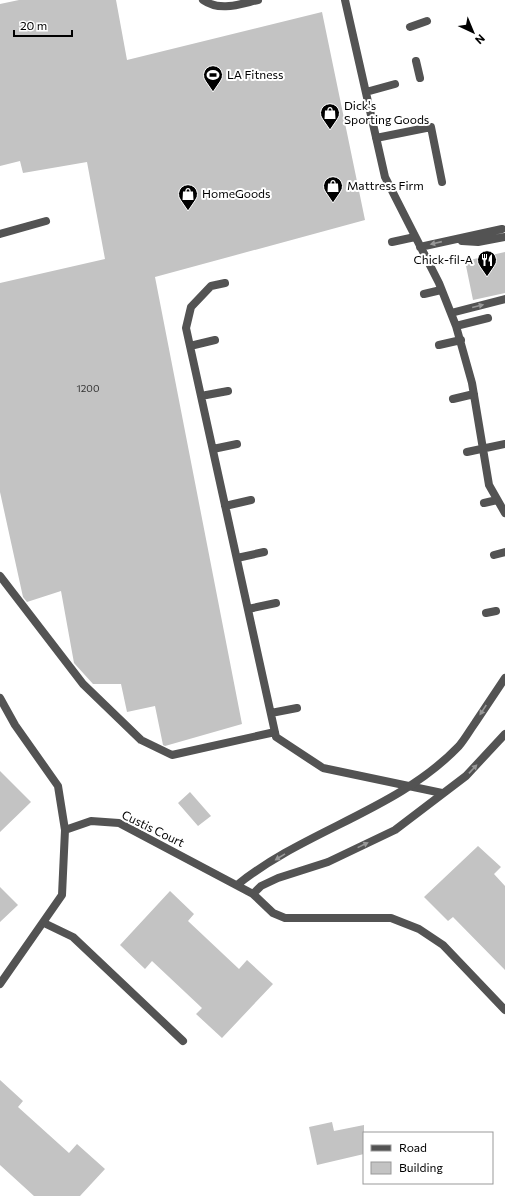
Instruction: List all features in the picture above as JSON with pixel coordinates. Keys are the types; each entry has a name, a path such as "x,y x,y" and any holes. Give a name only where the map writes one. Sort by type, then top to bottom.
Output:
{"street":[{"path":"203,0 209,4 221,6 258,0"},
{"path":"345,0 385,177 441,290 456,326 461,340 474,394 489,486 505,513"},
{"path":"410,27 427,21"},
{"path":"416,61 420,78"},
{"path":"366,92 395,84"},
{"path":"376,138 431,127 442,182"},
{"path":"0,234 46,221"},
{"path":"420,247 502,229"},
{"path":"392,242 415,237"},
{"path":"452,240 478,242 505,237"},
{"path":"225,283 211,286 191,307 186,328 276,737 323,768 442,792"},
{"path":"424,294 441,290"},
{"path":"451,313 505,299"},
{"path":"456,326 488,318"},
{"path":"190,346 215,340"},
{"path":"439,345 461,340"},
{"path":"201,396 228,391"},
{"path":"453,399 474,394"},
{"path":"213,449 237,444"},
{"path":"467,452 505,444"},
{"path":"225,506 251,500"},
{"path":"484,503 497,500"},
{"path":"237,558 264,552"},
{"path":"494,555 505,552"},
{"path":"0,576 83,684 141,740 172,755 275,732"},
{"path":"248,609 276,603"},
{"path":"486,613 496,611"},
{"path":"237,885 314,836 411,786 460,745 505,678"},
{"path":"0,698 15,725 58,786 65,830 62,895 44,923 0,984"},
{"path":"271,714 297,708"},
{"path":"253,894 261,886 278,878 328,862 395,830 442,792 466,776 505,734"},
{"name":"Custis Court","path":"65,830 91,821 119,823 253,894 273,913 285,918 391,918 419,929 443,945 505,1010"},
{"path":"44,923 73,937 183,1041"}],"building":[{"path":"19,0 116,0 127,60 322,12 365,220 155,277 242,724 165,746 163,745 155,706 127,712 121,684 93,684 74,663 61,591 27,602 23,597 0,492 0,283 105,259 87,162 23,173 20,161 0,166 0,4"},
{"name":"Chick-fil-A","path":"505,252 505,293 473,300 465,261"},
{"path":"0,771 31,802 0,832"},
{"path":"190,792 211,816 198,826 178,803"},
{"path":"478,846 501,867 494,874 505,886 505,970 453,917 448,921 424,897"},
{"path":"0,887 18,905 0,922"},
{"path":"170,891 194,914 188,921 239,969 247,960 273,984 222,1038 196,1014 202,1008 152,961 145,969 120,945"},
{"path":"0,1080 23,1101 18,1107 69,1153 77,1144 105,1169 80,1196 34,1196 0,1165"},
{"path":"332,1122 334,1131 364,1125 363,1154 317,1165 309,1127"}],"place":[{"name":"LA Fitness","path":"213,92"},
{"name":"Dick's Sporting Goods","path":"330,130"},
{"name":"Mattress Firm","path":"333,203"},
{"name":"HomeGoods","path":"188,211"},
{"name":"Chick-fil-A","path":"487,277"}]}
